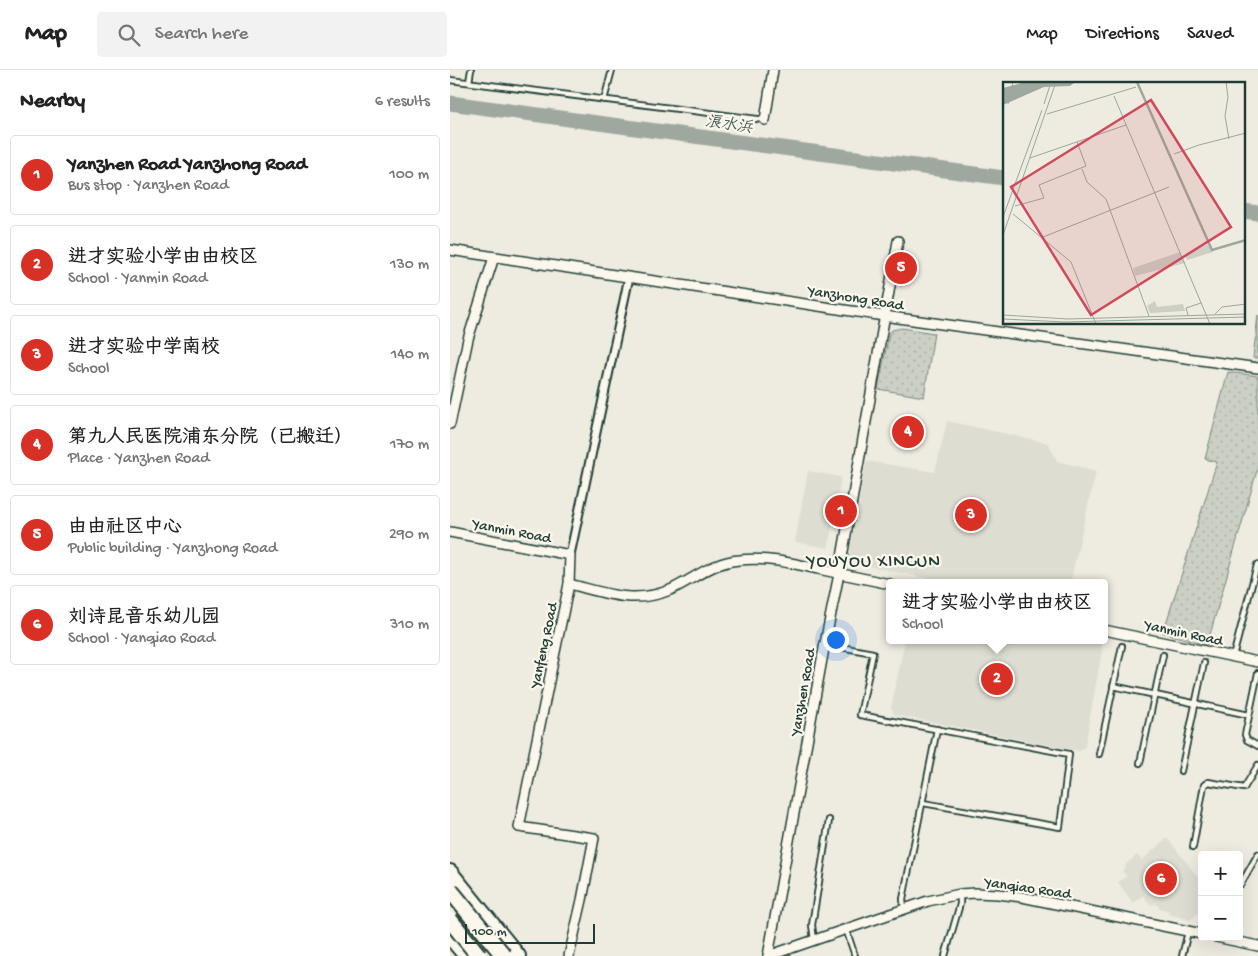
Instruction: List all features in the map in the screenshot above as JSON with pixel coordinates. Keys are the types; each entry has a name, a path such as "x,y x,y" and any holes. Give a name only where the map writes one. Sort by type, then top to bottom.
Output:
{"highway":[{"path":"450,890 504,956"},
{"path":"450,920 479,956"}],"main road":[{"path":"450,872 518,956"},
{"path":"450,937 466,956"}],"street":[{"path":"765,120 773,70"},
{"name":"Yanzhen Road","path":"768,956 839,574 898,240"},
{"name":"Yanzhong Road","path":"450,250 884,316 1258,368"},
{"path":"450,424 466,346 494,257"},
{"name":"Yanfeng Road","path":"568,956 582,900 594,838 519,827 569,584 570,555 629,277"},
{"name":"Yanmin Road","path":"450,532 570,555"},
{"path":"569,584 618,596 643,598 670,590 709,568 722,563 756,558 886,583"},
{"name":"Yanmin Road","path":"1108,631 1258,662"},
{"name":"Yanqiao Road","path":"768,956 928,901 960,894 975,893 1022,897 1198,933"},
{"path":"1235,941 1258,946"}],"lane":[{"path":"469,82 471,70"},
{"path":"604,100 612,70"},
{"path":"450,80 765,120"},
{"path":"1233,657 1257,565"},
{"path":"825,643 873,652 860,715 1069,754 1060,827 923,802"},
{"path":"1099,754 1122,646"},
{"path":"1140,763 1163,655"},
{"path":"1181,771 1204,663"},
{"path":"1258,673 1245,737 1248,741 1258,746"},
{"path":"1113,686 1249,715"},
{"path":"904,909 903,899 937,729"},
{"path":"1193,847 1204,784 1208,782 1244,788 1258,765"},
{"path":"814,940 812,925 829,820"},
{"path":"1243,880 1258,854"},
{"path":"945,956 960,904 960,894"},
{"path":"846,929 855,956"},
{"path":"1182,956 1188,932"}],"shaded area":[{"path":"1258,315 1258,358 1253,358"},
{"path":"902,328 934,333 924,397 878,389 889,334 892,330"},
{"path":"1228,372 1258,376 1258,467 1207,645 1163,633 1217,462 1205,459"},
{"path":"947,421 1048,443 1057,461 1096,471 1071,579 930,579 858,564 849,557 866,461 935,472"},
{"path":"808,471 841,477 828,548 795,542"},
{"path":"904,644 1101,644 1102,650 1085,746 1080,751 895,715 891,708"},
{"path":"1167,838 1198,877 1198,913 1190,920 1168,914 1169,911 1160,908 1156,903 1151,905 1143,896 1133,903 1118,882 1127,876 1122,871 1126,867 1125,865 1137,855 1142,860"}],"waterway":[{"name":"浪水浜","path":"450,103 1003,178"},
{"name":"浪水浜","path":"1246,211 1258,213"}],"place":[{"name":"由由社区中心","path":"901,268"},
{"name":"第九人民医院浦东分院（已搬迁）","path":"908,432"},
{"name":"Yanzhen Road Yanzhong Road","path":"841,511"},
{"name":"进才实验中学南校","path":"971,515"},
{"name":"进才实验小学由由校区","path":"997,679"},
{"name":"刘诗昆音乐幼儿园","path":"1161,879"}],"district":[{"name":"YOUYOU XINCUN","path":"874,560"}]}
